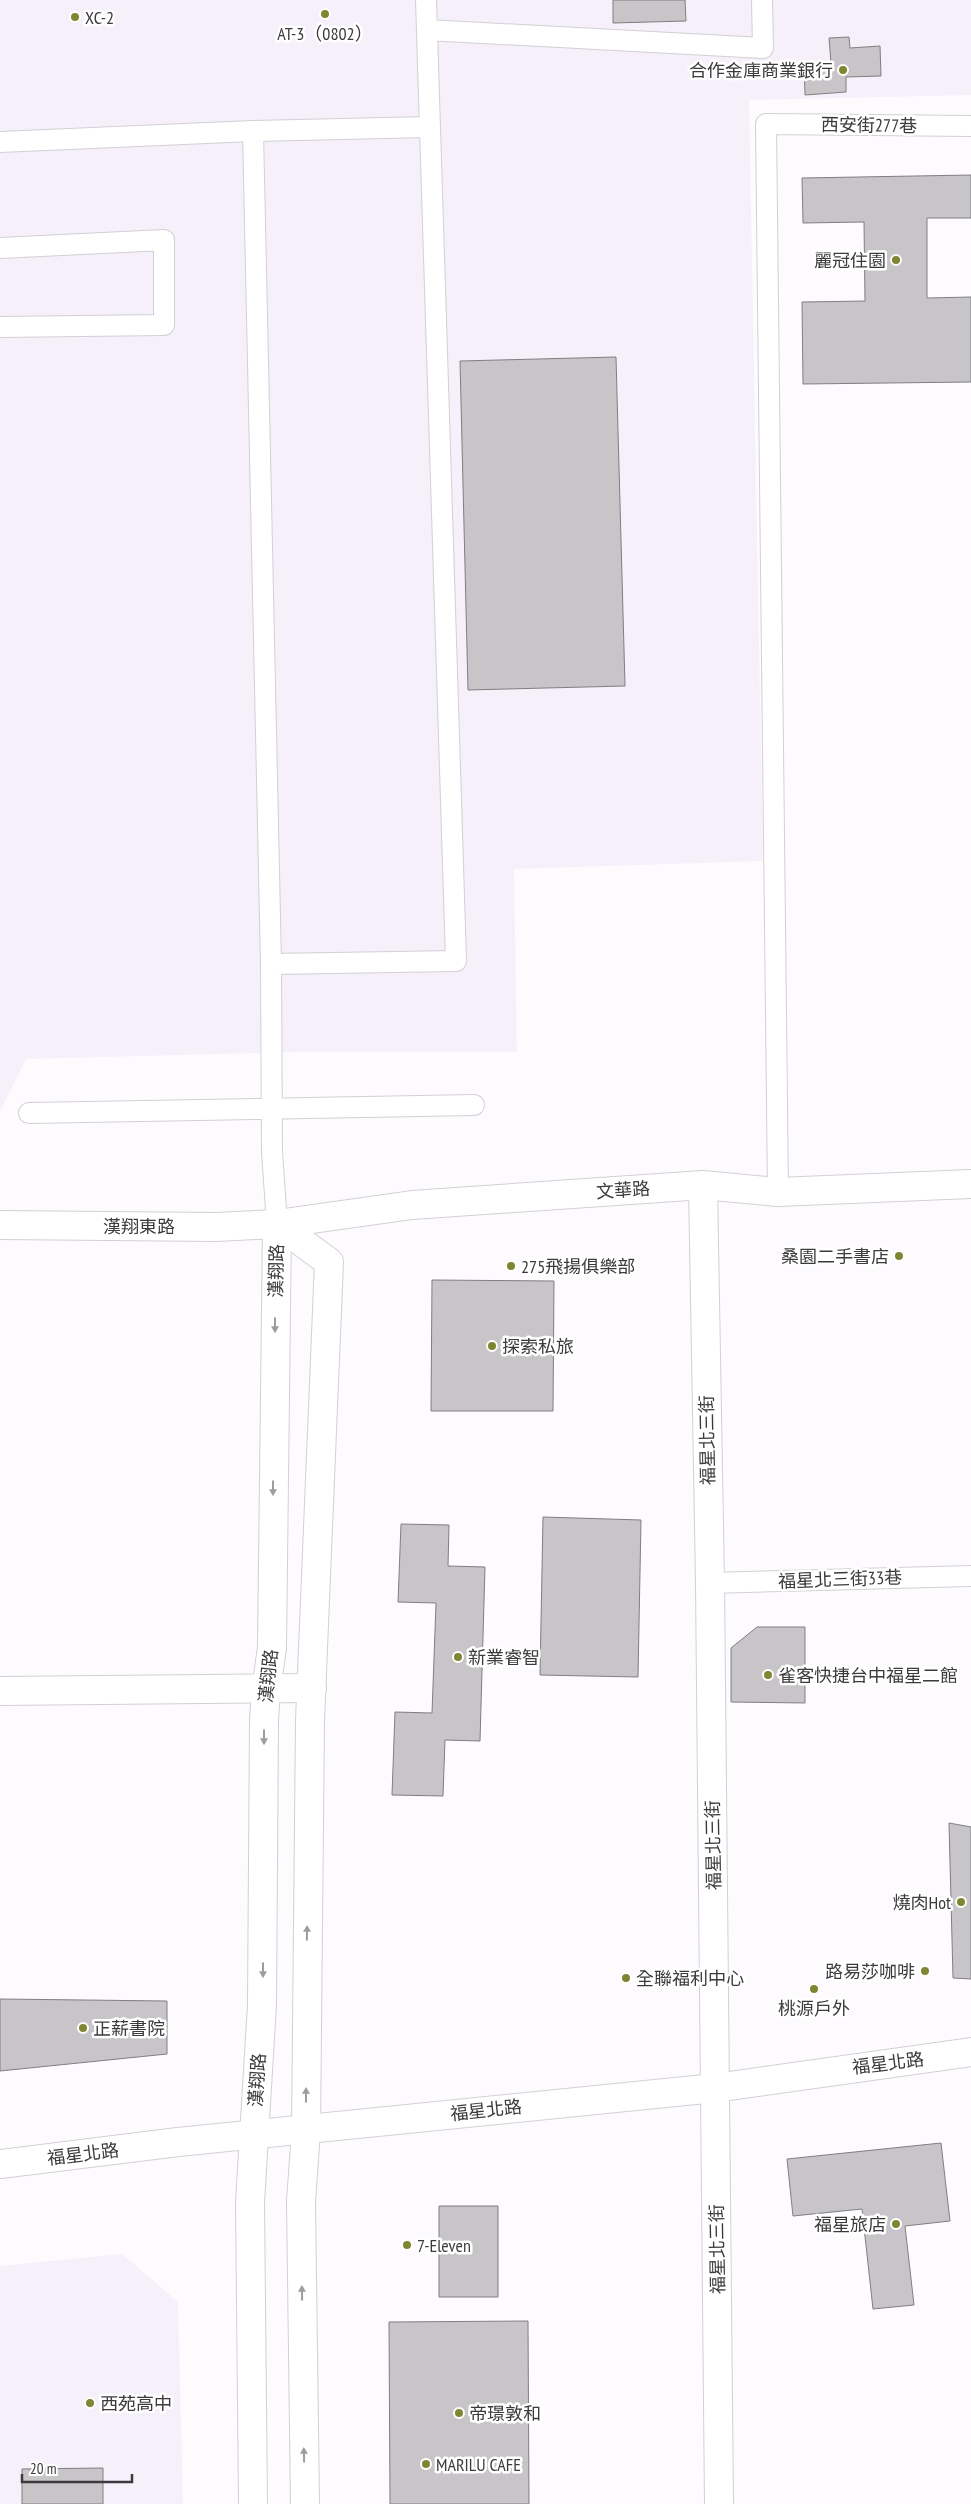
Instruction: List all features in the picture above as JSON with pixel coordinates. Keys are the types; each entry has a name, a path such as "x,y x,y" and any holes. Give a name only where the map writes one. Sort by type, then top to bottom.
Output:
{"street":[{"name":"文華路","path":"277,1224 412,1205 703,1185 778,1192 971,1184"},
{"name":"福星北三街","path":"703,1185 710,1583 719,2504"},
{"name":"漢翔東路","path":"0,1225 216,1227 277,1224"},
{"name":"漢翔路","path":"277,1224 329,1262 310,1741 306,2131 301,2201 305,2504"},
{"name":"漢翔路","path":"253,2504 250,2202 262,2005 266,1689 272,1648 277,1224"},
{"path":"0,1691 312,1688"},
{"name":"福星北路","path":"0,2164 178,2142 306,2131 715,2088 971,2052"}],"lane":[{"path":"271,964 456,961 426,0"},
{"path":"427,30 763,48 762,0"},
{"name":"西安街277巷","path":"778,1192 766,124 971,126"},
{"path":"0,142 253,131 429,127"},
{"path":"253,131 271,964 272,1152 277,1224"},
{"path":"0,248 164,240 164,325 0,327"},
{"path":"29,1113 273,1107 474,1105"},
{"name":"福星北三街33巷","path":"710,1583 971,1576"}],"shaded area":[{"path":"0,0 971,0 971,95 749,100 763,861 514,869 517,1052 299,1052 26,1059 0,1111"},
{"name":"西苑高中","path":"122,2254 178,2302 183,2504 0,2504 0,2266"}],"building":[{"path":"613,0 685,0 686,21 613,23"},
{"name":"合作金庫商業銀行","path":"849,37 850,48 880,46 881,76 846,77 846,92 805,95 804,64 831,63 829,38"},
{"name":"麗冠住園","path":"971,175 971,218 927,218 927,298 971,297 971,382 803,384 802,302 865,301 864,222 803,223 802,178"},
{"path":"616,357 625,686 468,690 460,361"},
{"name":"探索私旅","path":"432,1280 554,1281 553,1411 431,1411"},
{"path":"543,1517 641,1520 638,1677 540,1675"},
{"name":"新業睿智","path":"401,1524 449,1525 448,1566 485,1567 480,1741 445,1740 443,1796 392,1795 395,1712 432,1713 436,1603 398,1602"},
{"name":"雀客快捷台中福星二館","path":"757,1627 805,1627 805,1703 731,1702 731,1648"},
{"name":"燒肉Hot","path":"949,1823 971,1827 971,1979 953,1978"},
{"name":"正薪書院","path":"0,1999 167,2001 167,2054 0,2071"},
{"name":"福星旅店","path":"941,2143 950,2221 905,2226 914,2305 873,2309 862,2209 793,2216 787,2159"},
{"path":"439,2206 498,2206 498,2297 439,2297"},
{"name":"帝璟敦和","path":"528,2321 529,2504 390,2504 389,2322"},
{"path":"103,2468 103,2504 22,2504 22,2469"}],"place":[{"name":"AT-3（0802）","path":"325,14"},
{"name":"XC-2","path":"75,17"},
{"name":"合作金庫商業銀行","path":"843,70"},
{"name":"麗冠住園","path":"896,260"},
{"name":"桑園二手書店","path":"899,1256"},
{"name":"275飛揚俱樂部","path":"511,1266"},
{"name":"探索私旅","path":"492,1346"},
{"name":"新業睿智","path":"458,1657"},
{"name":"雀客快捷台中福星二館","path":"768,1675"},
{"name":"燒肉Hot","path":"961,1902"},
{"name":"路易莎咖啡","path":"925,1971"},
{"name":"全聯福利中心","path":"626,1978"},
{"name":"桃源戶外","path":"814,1989"},
{"name":"正薪書院","path":"83,2028"},
{"name":"福星旅店","path":"896,2224"},
{"name":"7-Eleven","path":"407,2245"},
{"name":"西苑高中","path":"90,2403"},
{"name":"帝璟敦和","path":"459,2413"},
{"name":"MARILU CAFE","path":"426,2464"}]}
